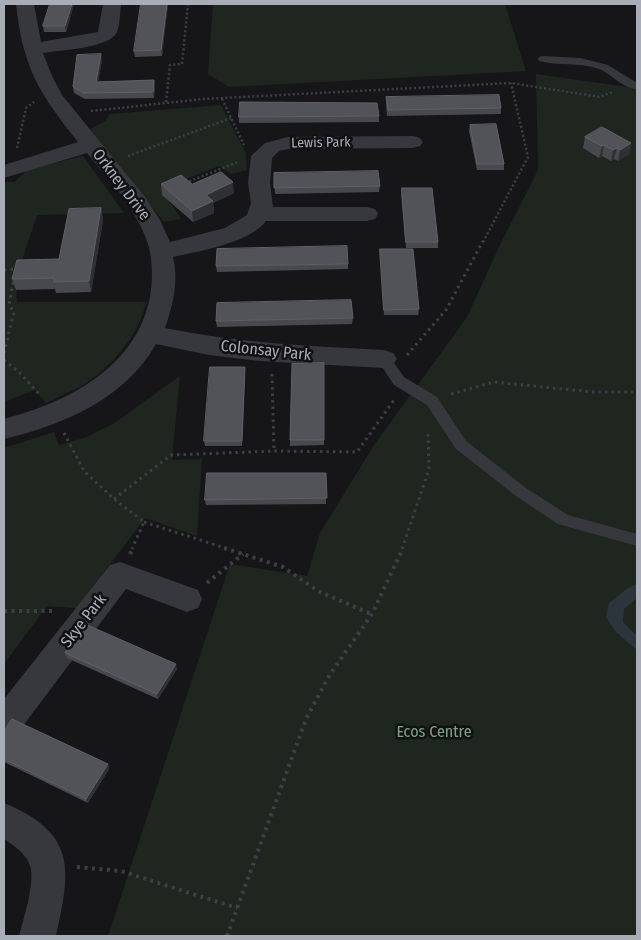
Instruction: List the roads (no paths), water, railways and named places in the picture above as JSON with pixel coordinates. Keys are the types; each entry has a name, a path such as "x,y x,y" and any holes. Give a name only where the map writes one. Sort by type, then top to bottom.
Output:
{"street":[{"name":"Orkney Drive","path":"4,429 54,413 86,398 108,383 130,364 150,334 163,296 164,270 161,252 150,222 129,191 49,91 33,49 25,4"},
{"path":"33,49 105,36 108,32 112,4"},
{"name":"Lewis Park","path":"260,214 262,203 257,157 270,148 286,143 413,142"},
{"path":"7,171 91,145"},
{"path":"161,252 238,232 260,214 367,214"},
{"name":"Colonsay Park","path":"150,334 210,346 272,353 384,359"},
{"name":"Skye Park","path":"4,724 120,574 187,599"},
{"path":"4,820 29,834 40,844 47,857 49,885 38,936"}],"lane":[{"path":"543,59 580,61 604,66 635,86"},
{"path":"384,359 399,381 432,401 461,445 521,492 563,520 637,540"}],"park label":[{"name":"Ecos Centre","path":"434,733"}]}
